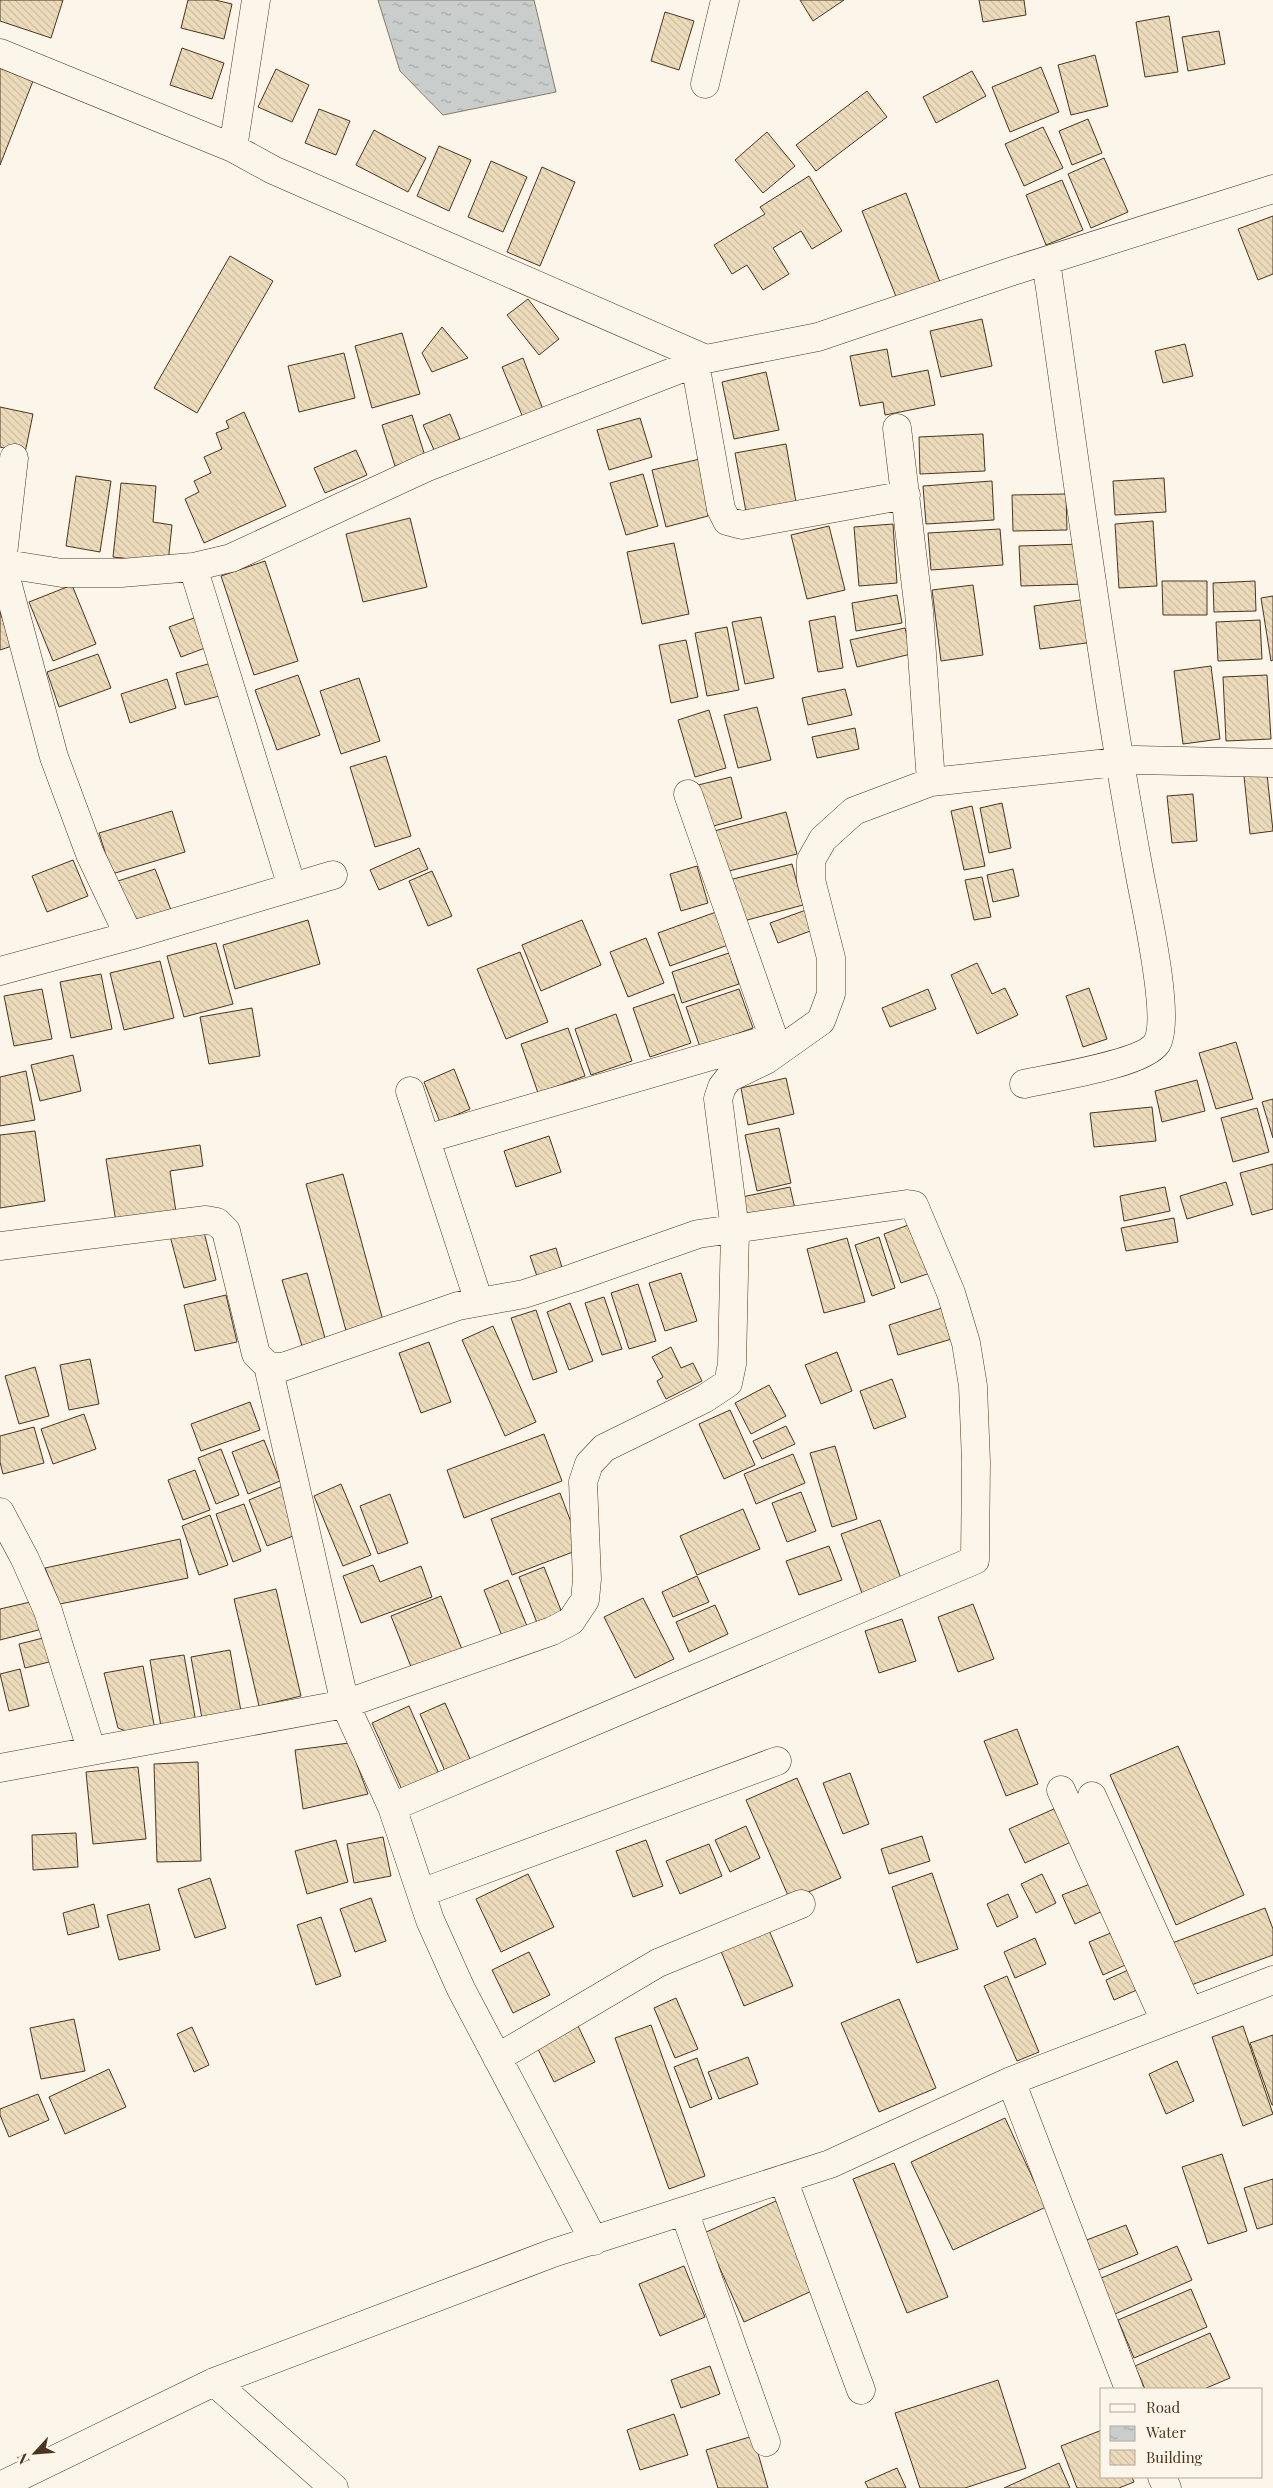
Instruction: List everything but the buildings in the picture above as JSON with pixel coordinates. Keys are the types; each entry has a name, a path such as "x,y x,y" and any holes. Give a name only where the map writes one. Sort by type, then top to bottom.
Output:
{"street":[{"path":"233,148 256,0"},
{"path":"705,84 725,0"},
{"path":"0,52 233,148 273,170 700,361"},
{"path":"1,563 62,573 121,573 193,568 231,558 425,468 700,361 818,337 1046,261 1273,189"},
{"path":"1024,1084 1143,1055 1156,1043 1161,1026 1159,974 1119,762 1046,261"},
{"path":"700,361 720,509 727,521 742,525 906,495"},
{"path":"897,428 919,611 931,782"},
{"path":"14,458 1,563 54,757 90,854 129,936"},
{"path":"193,568 292,887"},
{"path":"426,1139 776,1045 821,1021 831,994 831,958 811,880 811,860 823,839 854,811 931,782 1119,762 1273,763"},
{"path":"688,794 776,1045"},
{"path":"0,971 129,936 333,875"},
{"path":"0,1768 345,1704 552,1631 571,1620 585,1600 586,1593 583,1482 589,1464 604,1448 704,1399 728,1383 732,1364 735,1230 718,1099 722,1087 729,1078 766,1060 776,1045"},
{"path":"410,1091 479,1302"},
{"path":"268,1366 283,1367 458,1306 524,1294 698,1234 908,1204 914,1205 951,1293 966,1343 973,1386 974,1560 392,1807"},
{"path":"0,1246 206,1220 217,1222 226,1231 256,1354 268,1366 345,1704 392,1807 430,1920 461,1990 594,2240"},
{"path":"0,1512 25,1559 48,1611 91,1750"},
{"path":"421,1893 777,1761"},
{"path":"1061,1790 1177,2016"},
{"path":"1092,1796 1177,2016"},
{"path":"497,2058 658,1963 801,1904"},
{"path":"0,2486 214,2382 553,2253 830,2164 1011,2081 1177,2016 1271,1987"},
{"path":"1011,2081 1129,2388"},
{"path":"783,2179 861,2390"},
{"path":"684,2211 766,2442"},
{"path":"214,2382 334,2488"}],"water":[{"path":"378,0 534,0 556,92 443,115 400,71"}]}
